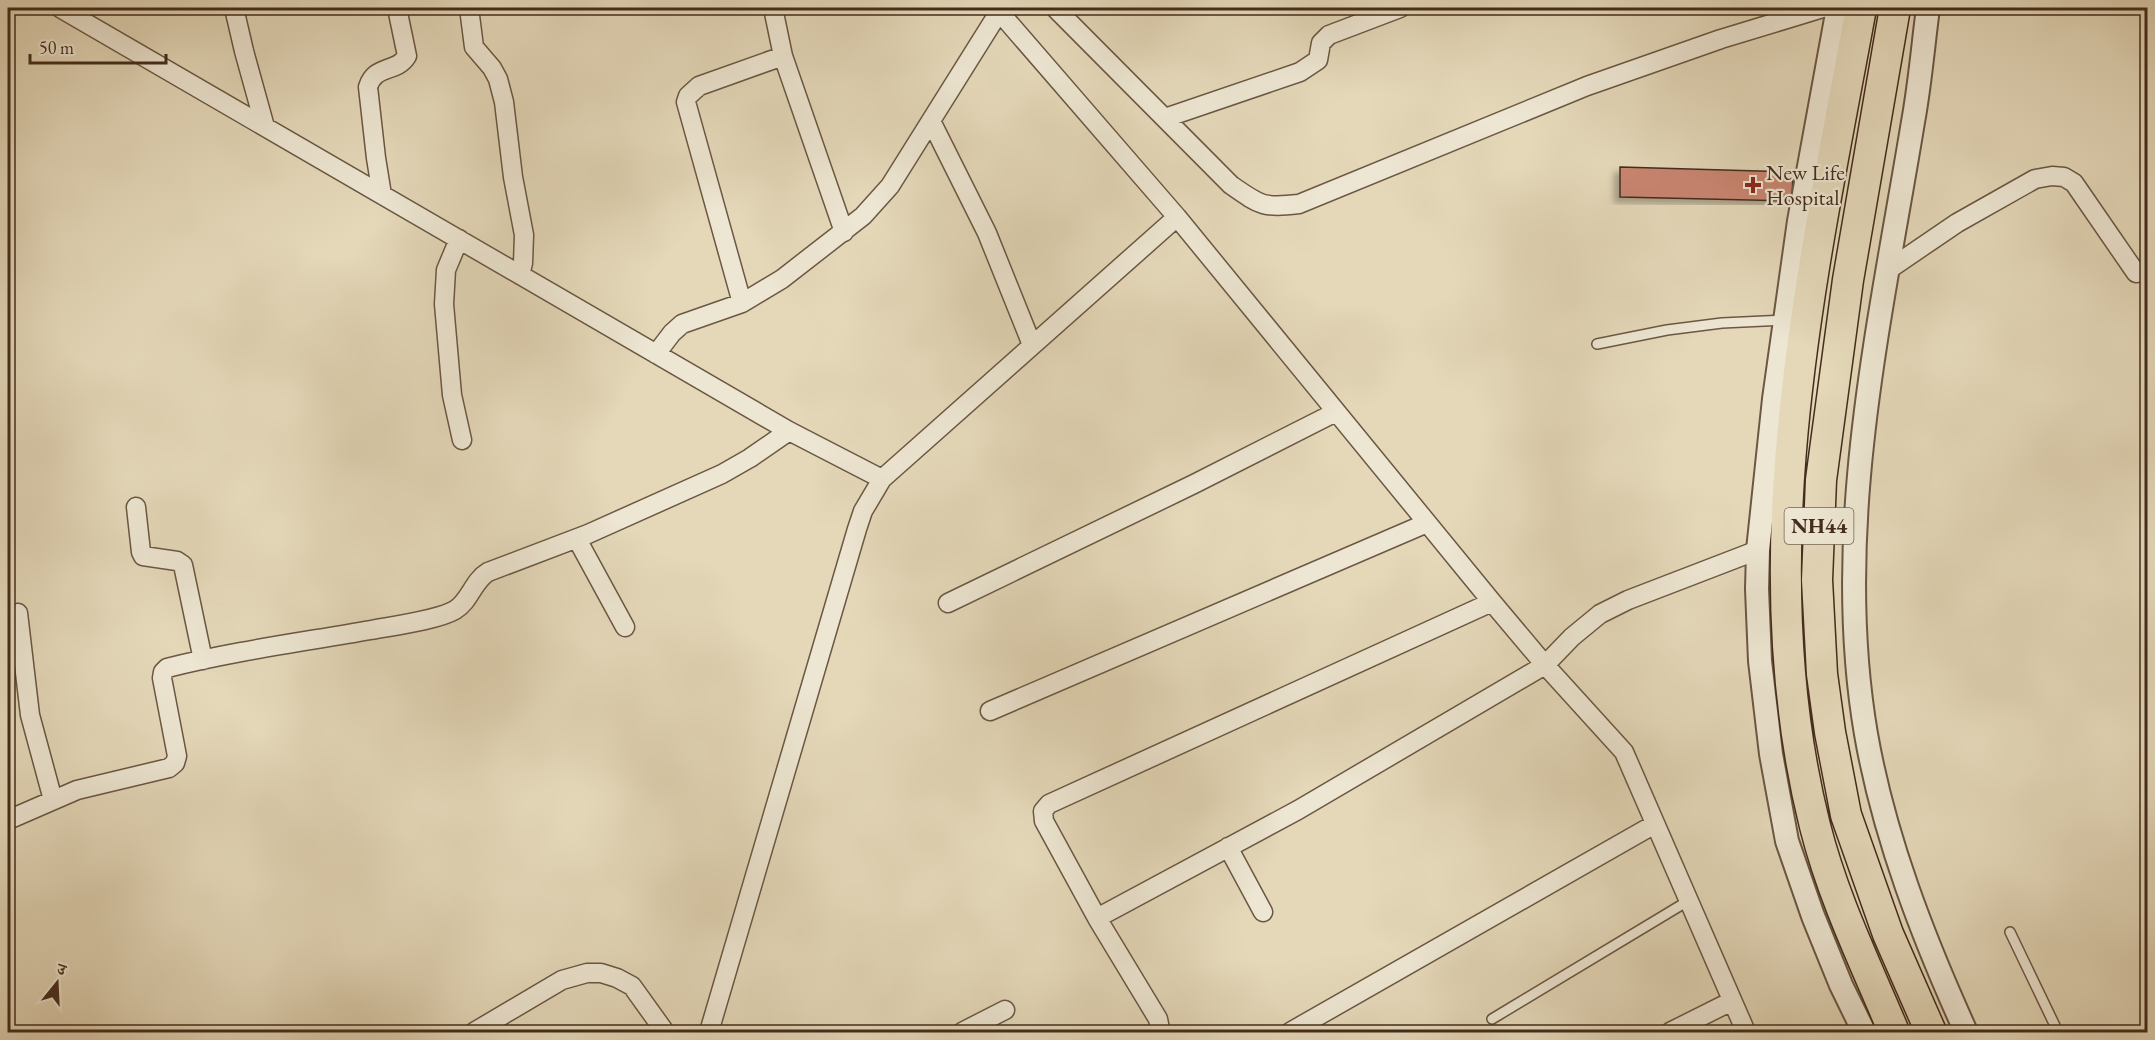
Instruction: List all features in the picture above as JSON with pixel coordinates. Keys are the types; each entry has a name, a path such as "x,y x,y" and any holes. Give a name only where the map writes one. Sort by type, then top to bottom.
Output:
{"highway":[{"name":"NH44","path":"1861,8 1821,225 1796,398 1787,511 1788,629 1791,687 1802,764 1815,827 1834,890 1894,1032"},
{"name":"NH44","path":"1895,8 1845,302 1821,480 1817,580 1822,674 1830,732 1846,815 1888,934 1931,1032"}],"street":[{"path":"60,8 789,431 882,479"},
{"path":"234,8 265,127"},
{"path":"382,195 368,87 375,73 401,63 407,56 397,8"},
{"path":"469,8 474,47 498,79 504,102 513,177 524,235 524,263 520,275"},
{"path":"773,8 783,56 843,232"},
{"path":"1054,8 1232,185 1252,200 1271,207 1299,204 1587,86 1721,39 1823,8"},
{"path":"1165,118 1300,72 1318,60 1322,43 1329,35 1400,8"},
{"path":"1838,8 1799,221 1785,320 1758,550 1760,660 1771,754 1787,841 1813,916 1841,985 1864,1032"},
{"path":"1928,8 1914,118 1865,422 1854,541 1855,637 1866,732 1881,807 1935,963 1966,1032"},
{"path":"656,354 682,324 742,303 782,279 863,216 890,186 998,10 1177,217 1492,602 1549,660 1624,752 1746,1032"},
{"path":"742,303 686,102 688,96 699,86 783,56"},
{"path":"931,121 987,233 1032,345"},
{"path":"1888,270 1957,223 2035,179 2052,176 2064,177 2074,183 2136,273"},
{"path":"709,1032 863,511 882,479 1177,217"},
{"path":"459,239 446,270 444,304 452,395 462,440"},
{"path":"948,603 1194,484 1336,412"},
{"path":"8,820 77,790 169,768 175,763 177,756 162,678 167,668 445,614 463,603 477,582 488,572 576,539 722,474 789,431"},
{"path":"136,507 143,556 177,561 183,565 203,660"},
{"path":"990,711 1427,523"},
{"path":"576,539 625,627"},
{"path":"1098,918 1298,810 1549,660 1572,636 1600,614 1628,600 1758,550"},
{"path":"1159,1032 1158,1018 1098,918 1044,821 1043,811 1049,804 1492,602"},
{"path":"18,613 30,715 52,800"},
{"path":"1290,1032 1655,824"},
{"path":"1228,847 1263,912"},
{"path":"474,1032 562,980 587,973 601,973 632,986 665,1032"},
{"path":"1670,1032 1732,1001"},
{"path":"963,1032 1005,1010"}],"lane":[{"path":"1597,344 1667,330 1722,323 1785,320"},
{"path":"1492,1019 1688,901"},
{"path":"2010,932 2058,1032"}],"building":[{"path":"1620,167 1793,172 1792,201 1620,197"}],"place":[{"name":"New Life Hospital","path":"1753,185"}]}
